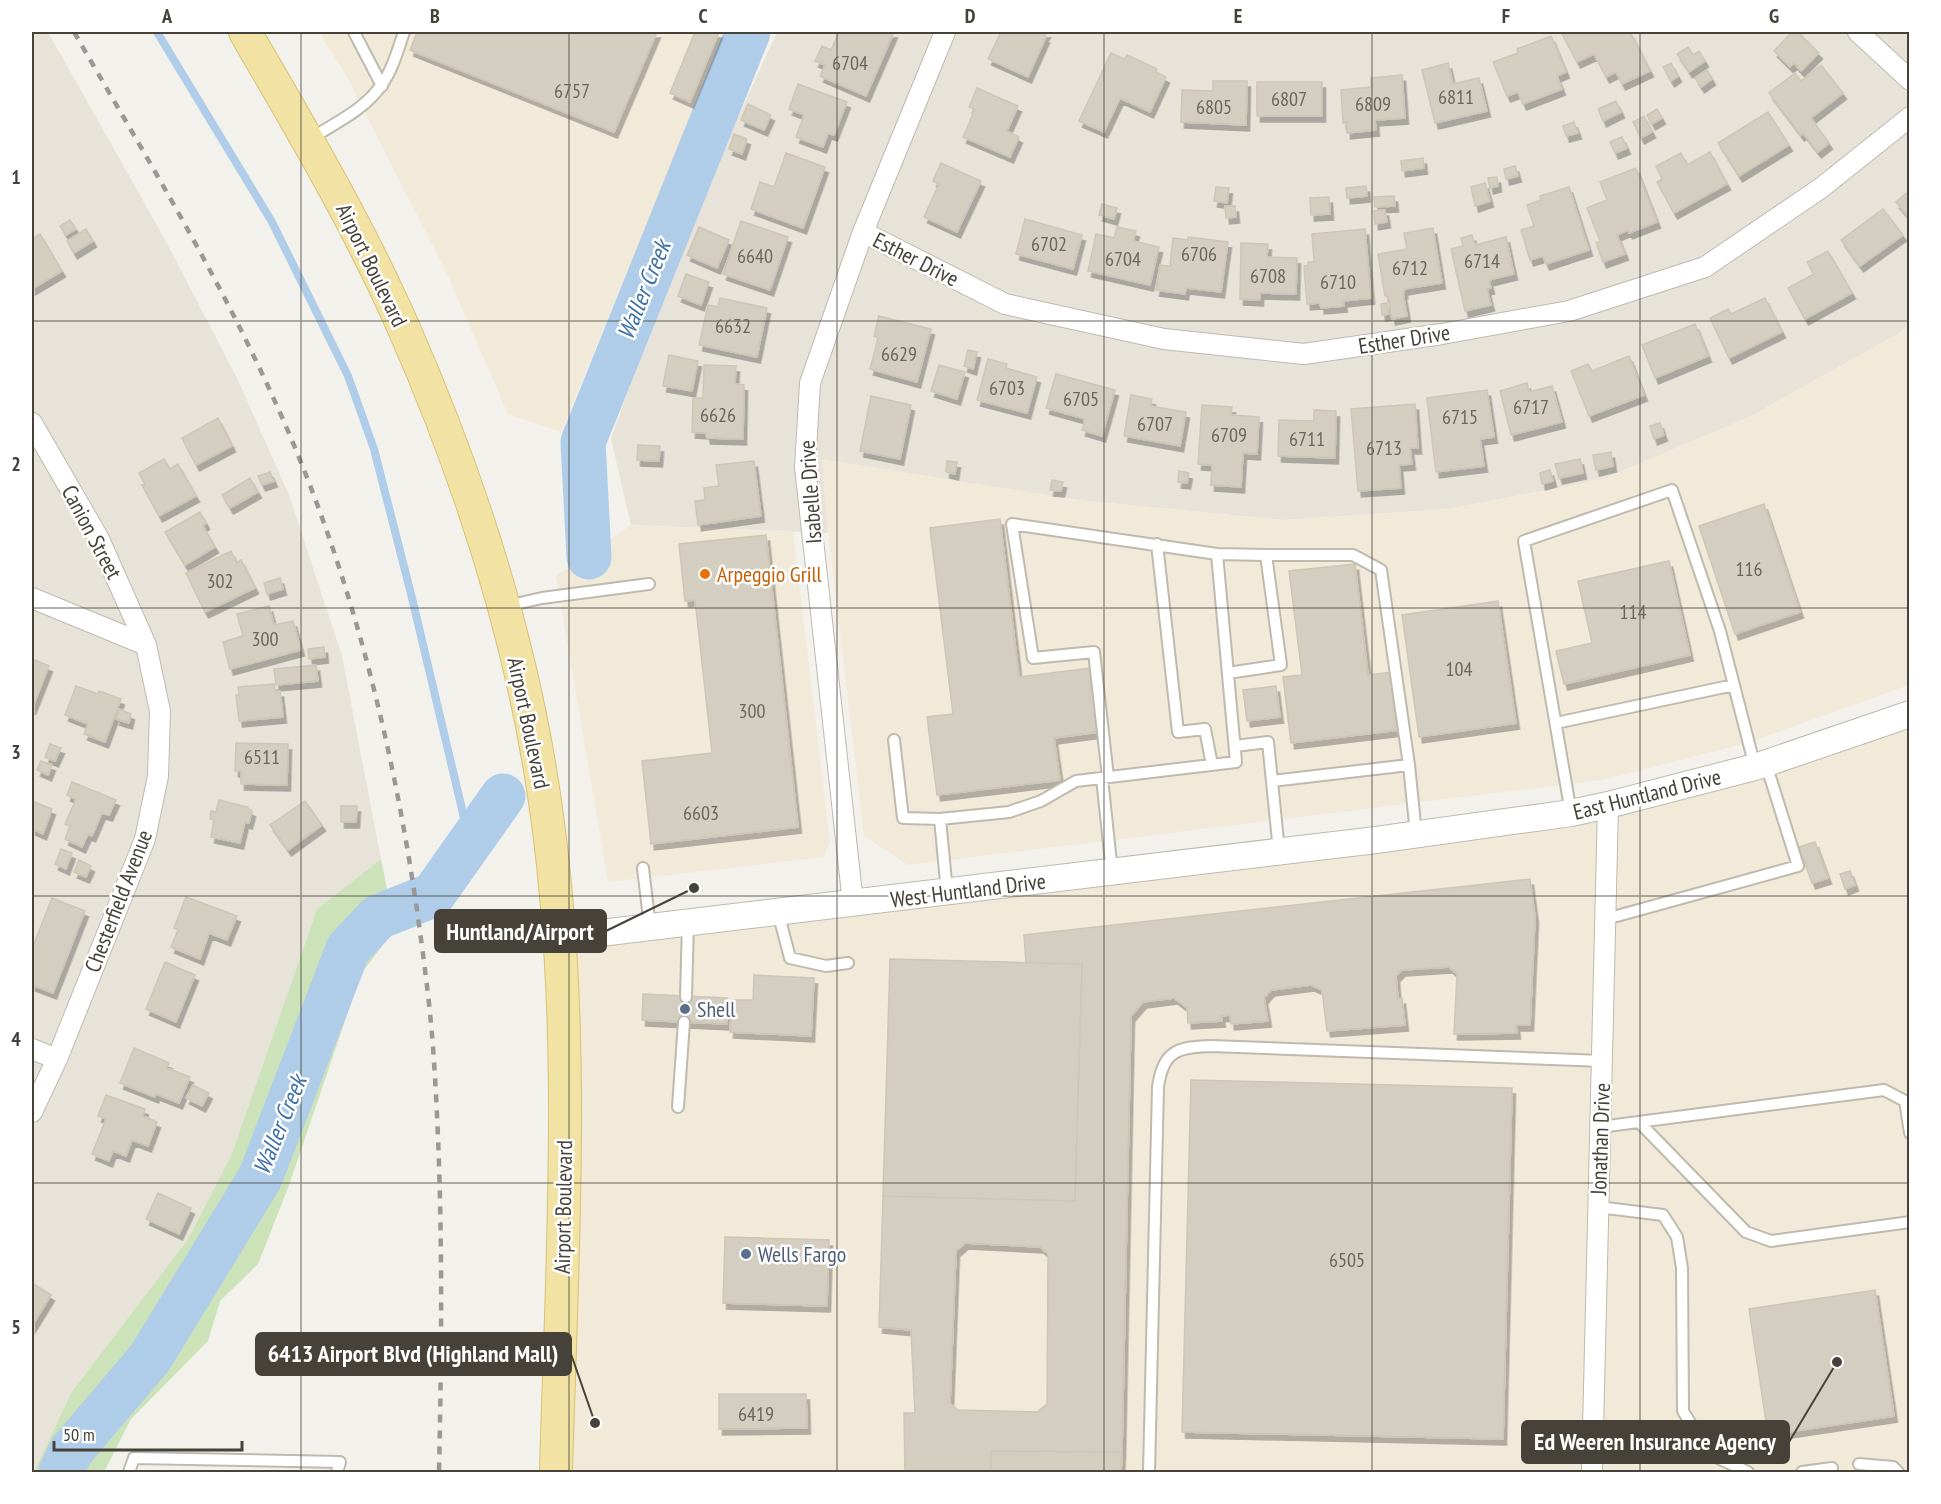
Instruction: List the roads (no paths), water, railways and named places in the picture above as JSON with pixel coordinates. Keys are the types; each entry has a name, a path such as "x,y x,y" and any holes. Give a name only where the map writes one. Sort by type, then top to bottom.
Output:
{"main road":[{"name":"Airport Boulevard","path":"245,32 308,140 371,258 405,330 463,478 503,607 527,702 547,816 560,938 565,1018 565,1112 556,1473"}],"street":[{"name":"Isabelle Drive","path":"853,903 804,456 810,383 862,232 945,32"},
{"path":"1858,32 1910,80"},
{"name":"Esther Drive","path":"862,232 1005,304 1164,339 1304,354 1442,334 1569,311 1705,267 1821,188 1910,117"},
{"name":"Canion Street","path":"32,423 99,539 146,645"},
{"path":"32,598 146,645"},
{"name":"Chesterfield Avenue","path":"32,1112 57,1059 145,839 158,776 160,711 146,645"},
{"name":"East Huntland Drive","path":"1376,840 1571,813 1608,805 1760,765 1910,714"},
{"name":"Jonathan Drive","path":"1592,1473 1608,805"},
{"name":"West Huntland Drive","path":"560,938 1376,840"},
{"path":"32,1049 57,1059"}],"lane":[{"path":"354,32 381,86"},
{"path":"308,140 354,111 381,86 390,71 404,32"},
{"path":"1571,813 1524,541 1672,490 1720,631 1734,685 1760,765 1798,866 1606,920"},
{"path":"1112,872 1094,652 1033,658 1012,524 1217,554 1353,555 1381,570 1409,765 1416,834"},
{"path":"1156,544 1178,732 1205,729 1212,765"},
{"path":"894,740 903,818 940,819 1009,812 1041,801 1076,781 1236,762 1217,554"},
{"path":"1228,673 1281,665 1266,555"},
{"path":"503,607 542,598 649,584"},
{"path":"1556,723 1734,685"},
{"path":"1235,746 1268,742 1279,851"},
{"path":"1272,781 1409,765"},
{"path":"940,819 948,892"},
{"path":"644,868 650,927"},
{"path":"778,912 790,958 826,966 848,963"},
{"path":"686,997 688,923"},
{"path":"678,1107 684,1022"},
{"path":"1149,1473 1158,1087 1161,1070 1167,1059 1191,1046 1211,1046 1603,1061"},
{"path":"1600,1127 1884,1090 1905,1101 1910,1133"},
{"path":"1640,1122 1746,1232 1771,1241 1910,1222"},
{"path":"1598,1207 1663,1215 1677,1237 1682,1268 1683,1411 1709,1454 1748,1473"},
{"path":"129,1473 134,1458 340,1462 338,1473"},
{"path":"1859,1464 1893,1467 1898,1473"},
{"path":"1802,1473 1832,1468"}],"waterway":[{"path":"157,32 272,222 348,376 374,449 470,843"},
{"name":"Waller Creek","path":"589,557 583,442 748,32"},
{"name":"Waller Creek","path":"61,1472 71,1451 150,1358 260,1178 348,949 378,917 433,895 503,796"}],"railway":[{"path":"74,32 206,263 277,406 326,528 365,654 381,717 407,846 431,1024 437,1113 440,1216 439,1472"}],"place":[{"name":"Arpeggio Grill","path":"705,574"},
{"name":"Huntland/Airport","path":"694,888"},
{"name":"Shell","path":"685,1009"},
{"name":"Wells Fargo","path":"746,1254"},
{"name":"Ed Weeren Insurance Agency","path":"1837,1362"},
{"name":"6413 Airport Blvd (Highland Mall)","path":"595,1423"}]}
